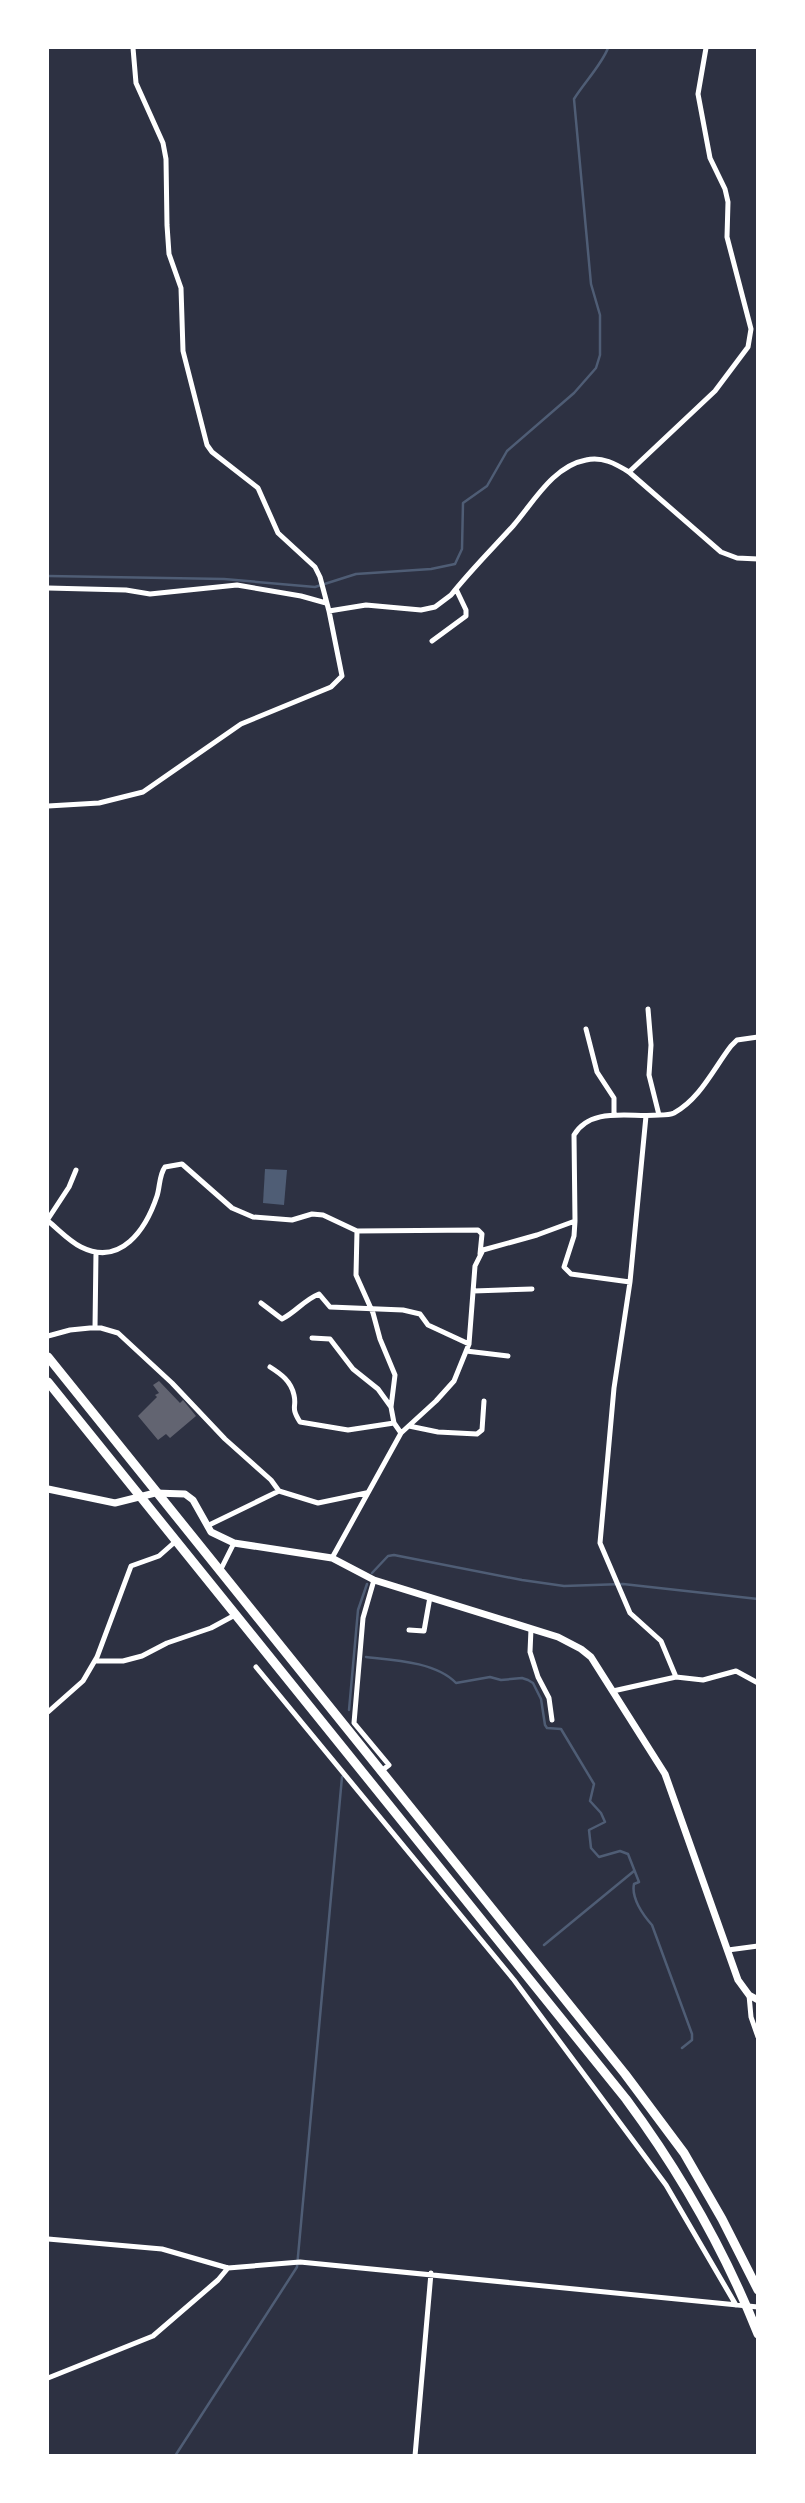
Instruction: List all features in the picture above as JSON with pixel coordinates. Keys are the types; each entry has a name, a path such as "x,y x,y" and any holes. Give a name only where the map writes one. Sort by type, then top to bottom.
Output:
{"highway":[{"path":"48,1357 155,1493 220,1570 380,1772 603,2046 666,2128 684,2154 722,2220 758,2290"},
{"path":"48,1382 553,2007 646,2126 706,2223 747,2306 758,2334"}],"main road":[{"path":"48,1488 105,1502 126,1501 138,1495 155,1493 185,1494 192,1500 206,1526 221,1538 234,1543 332,1558 374,1580 558,1637 581,1649 595,1664 613,1691 667,1779 738,1980 748,1995 758,2000"}],"street":[{"path":"48,806 99,803 143,792 241,724 331,687 342,676 342,668 329,611 320,577 315,567 278,533 258,488 212,452 207,445 183,352 181,288 169,254 166,225 166,159 163,143 136,83 133,48"},
{"path":"629,472 715,391 748,347 750,329 727,238 728,202 725,190 710,158 698,94 706,48"},
{"path":"329,611 366,605 421,610 435,607 456,589 545,486 565,469 585,460 600,459 615,464 629,472 722,552 737,558 758,559"},
{"path":"48,588 126,590 150,594 237,585 302,596 326,603"},
{"path":"432,641 466,616 466,610 456,589"},
{"path":"648,1009 651,1045 649,1075 659,1115"},
{"path":"586,1029 597,1072 614,1098 614,1115"},
{"path":"630,1282 571,1274 564,1267 574,1236 574,1135 580,1126 594,1119 614,1115 646,1116 674,1114 697,1093 737,1040 758,1037"},
{"path":"646,1116 630,1282 614,1388 600,1543 630,1613 661,1641 676,1677"},
{"path":"76,1170 69,1187 48,1220 81,1247 96,1252 106,1253 119,1249 132,1241 143,1229 157,1196 162,1171 165,1167 175,1164 182,1164 232,1208 253,1218 292,1220 312,1214 323,1214 357,1231 478,1230 482,1234 480,1254 475,1266 468,1344 454,1381 401,1433 366,1493 332,1558"},
{"path":"480,1254 483,1250 537,1235 575,1221"},
{"path":"357,1231 356,1275 372,1309 380,1339 395,1376 391,1407 394,1423 401,1433"},
{"path":"95,1328 96,1252"},
{"path":"474,1291 532,1289"},
{"path":"261,1303 282,1319 292,1314 305,1300 319,1294 330,1307 403,1310 420,1314 428,1326 468,1344"},
{"path":"48,1336 70,1330 95,1328 118,1333 172,1383 225,1438 271,1480 278,1491 318,1503 366,1493"},
{"path":"312,1338 330,1339 353,1369 378,1389 391,1407"},
{"path":"466,1351 508,1356"},
{"path":"270,1366 286,1378 294,1395 292,1410 300,1422 348,1430 394,1423"},
{"path":"409,1426 438,1432 478,1434 482,1430 484,1401"},
{"path":"206,1526 278,1491"},
{"path":"48,1712 83,1681 94,1661 131,1566 160,1556 176,1541"},
{"path":"220,1570 234,1543"},
{"path":"374,1580 363,1618 354,1724 389,1765 380,1772"},
{"path":"409,1630 424,1631 430,1598"},
{"path":"94,1661 123,1661 142,1656 176,1639 211,1628 235,1615"},
{"path":"531,1629 530,1652 548,1698 552,1720"},
{"path":"256,1667 514,1980 666,2185 736,2305"},
{"path":"613,1691 676,1677 703,1680 736,1671 758,1682"},
{"path":"728,1950 758,1946"},
{"path":"748,1995 751,2017 758,2037"},
{"path":"48,2239 162,2249 228,2268 247,2268 300,2262 430,2273 758,2308"},
{"path":"48,2378 153,2336 218,2280 228,2268"},
{"path":"415,2456 430,2273"}],"water":[{"path":"265,1169 287,1170 284,1205 263,1203"}],"building":[{"path":"159,1381 180,1403 183,1400 196,1416 170,1438 166,1434 158,1440 138,1416 157,1397 155,1395 159,1393 153,1385"}],"waterway":[{"path":"48,576 224,579 315,587 356,574 431,569 455,564 462,549 463,503 487,486 507,451 574,393 596,368 600,355 600,315 591,284 574,99 602,60 608,48"},
{"path":"372,1573 388,1556 394,1555 522,1580 564,1586 623,1584 758,1599"},
{"path":"349,1710 358,1610 367,1584"},
{"path":"366,1657 426,1666 448,1676 456,1683 490,1677 501,1680 522,1678 533,1683 541,1699 545,1725 547,1728 561,1729 594,1784 590,1801 601,1813 605,1822 589,1830 591,1848 599,1857 620,1851 628,1854 639,1882 634,1884 634,1895 652,1925 692,2034 692,2040 682,2048"},
{"path":"175,2456 297,2267 342,1777"},
{"path":"544,1945 634,1871"}]}
